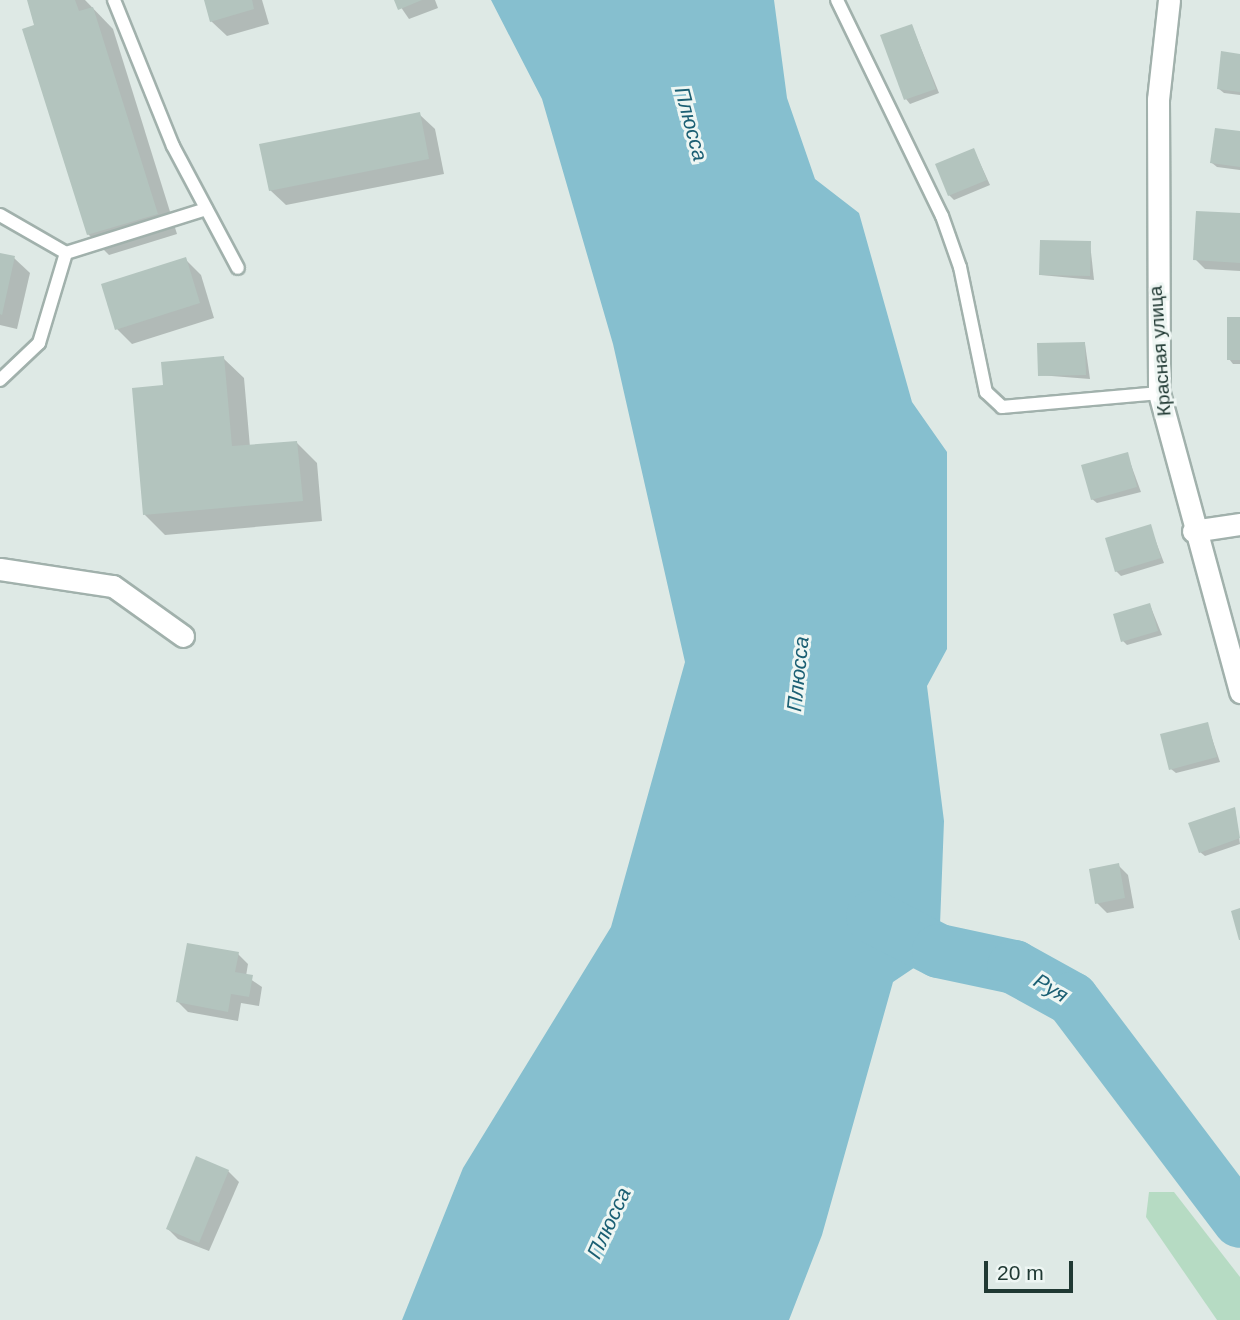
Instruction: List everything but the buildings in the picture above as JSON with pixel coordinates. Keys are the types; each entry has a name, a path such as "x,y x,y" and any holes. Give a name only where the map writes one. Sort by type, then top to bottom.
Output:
{"street":[{"name":"Красная улица","path":"1169,0 1157,112 1159,393 1193,531 1240,692"},
{"path":"1193,531 1240,524"},
{"path":"0,569 113,586 183,636"}],"lane":[{"path":"114,0 173,146 237,268"},
{"path":"836,0 942,216 960,267 986,392 1002,407 1159,393"},
{"path":"0,215 66,253 206,209"},
{"path":"0,380 40,343 66,253"}],"green space":[{"path":"1149,1192 1174,1192 1240,1277 1240,1320 1217,1320 1146,1217"}],"water":[{"name":"Плюсса","path":"491,0 774,0 787,98 815,179 859,213 912,402 947,452 947,649 927,686 944,821 939,951 893,982 822,1235 789,1320 402,1320 463,1168 611,927 685,662 613,344 542,99"}],"waterway":[{"name":"Руя","path":"873,917 939,951 1014,967 1072,999 1240,1221"}]}
